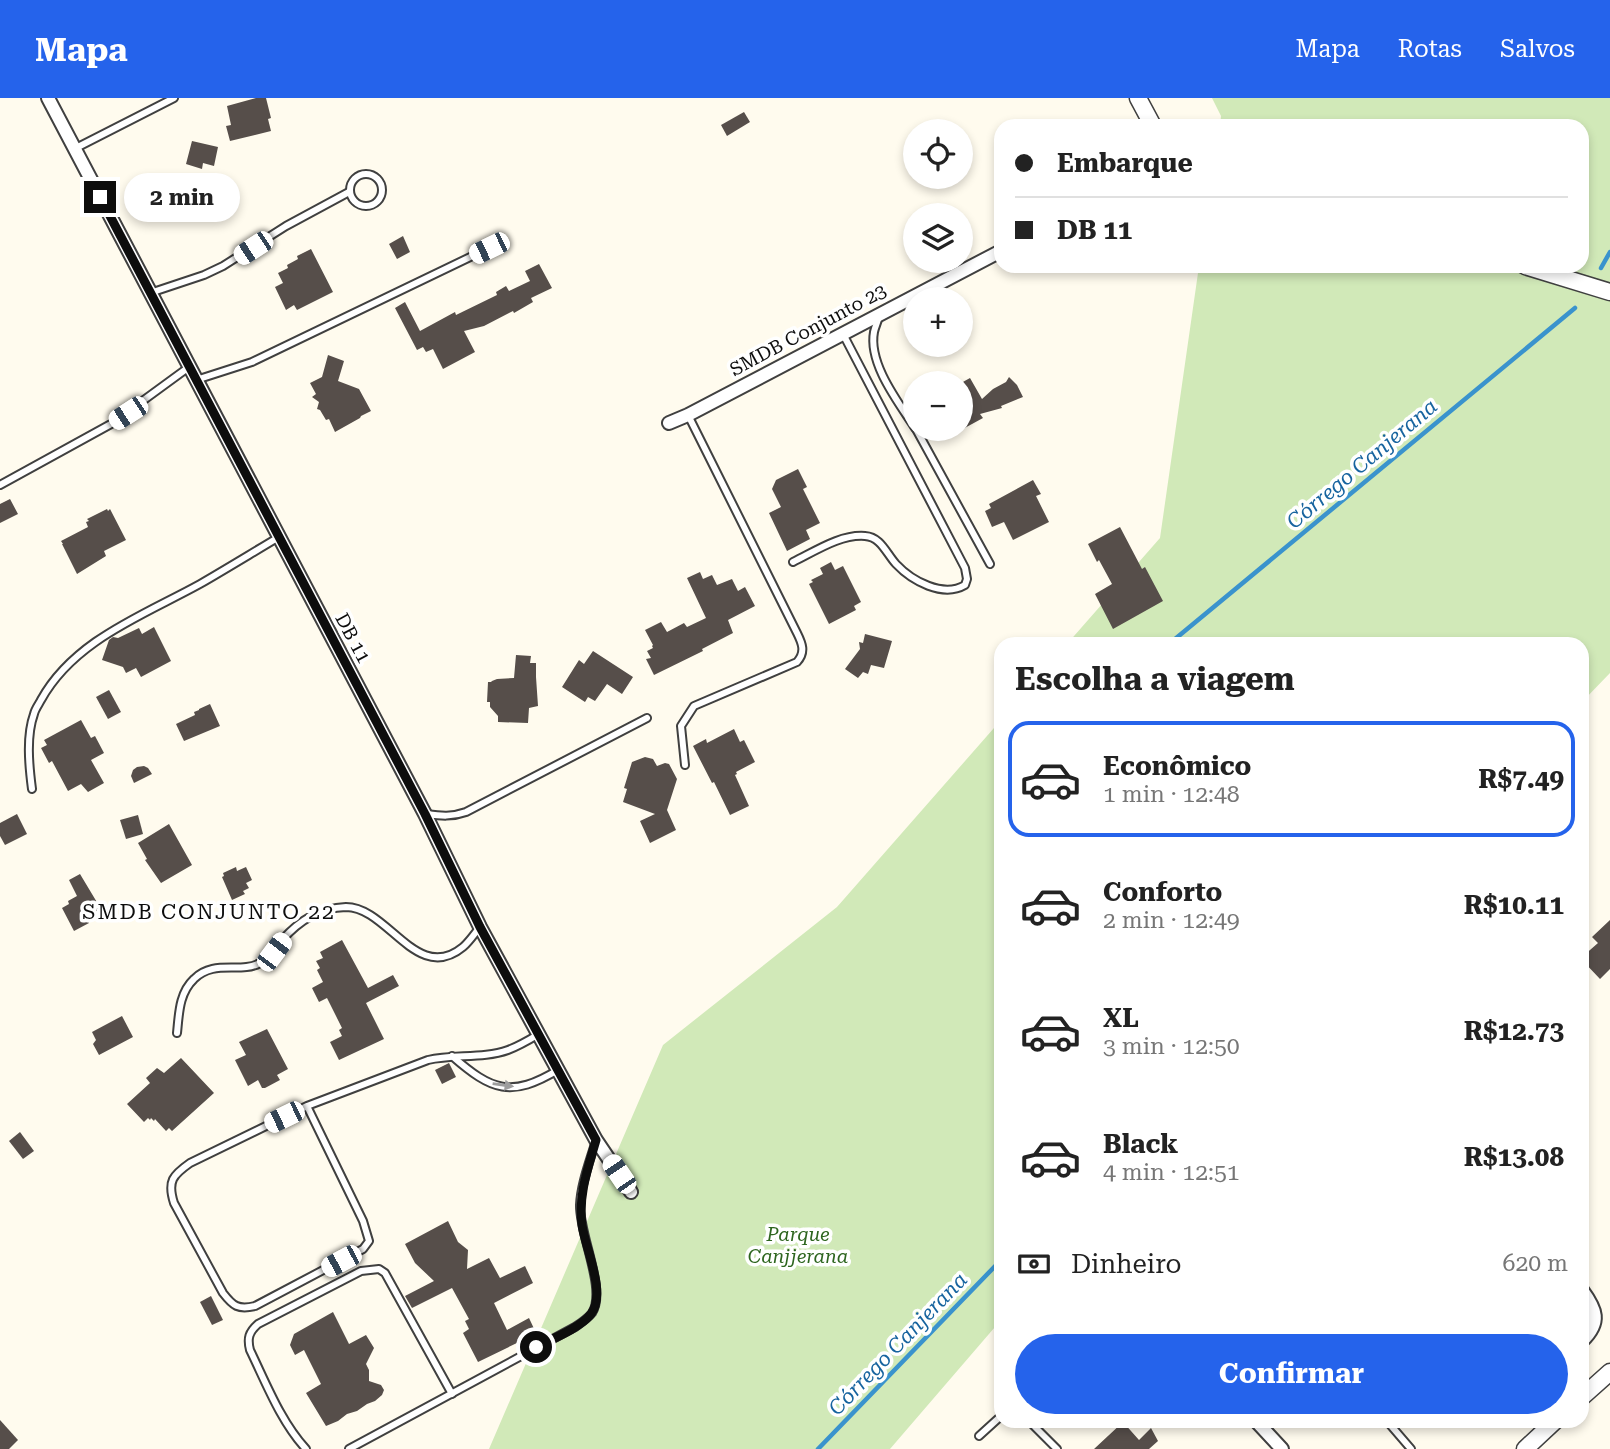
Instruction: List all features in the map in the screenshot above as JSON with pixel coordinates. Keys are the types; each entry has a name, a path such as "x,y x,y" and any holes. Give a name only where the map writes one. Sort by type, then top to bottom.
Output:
{"street":[{"name":"DB 11","path":"48,98 425,814 480,927 596,1140 631,1192"},
{"path":"1138,98 1149,119"},
{"name":"SMDB Conjunto 23","path":"669,423 994,255"},
{"path":"1548,273 1610,292"},
{"path":"1589,1300 1595,1318 1594,1327 1589,1334"},
{"path":"1589,1391 1610,1372"},
{"path":"1262,1428 1282,1449"},
{"path":"1530,1445 1548,1428"}],"lane":[{"path":"74,149 174,98"},
{"path":"150,293 223,266 286,226 349,192 352,181 361,175 372,175 380,183 382,194 375,204 365,207 354,202 349,192"},
{"path":"196,380 252,362 489,248"},
{"path":"880,314 874,333 876,357 881,372 903,408"},
{"path":"793,562 837,540 865,536 878,540 897,565 925,584 955,590 965,585 968,579 965,568 843,334"},
{"path":"0,485 111,424 189,367"},
{"path":"685,765 681,726 694,706 797,662 803,650 688,415"},
{"path":"923,441 990,564"},
{"path":"32,789 29,764 33,714 48,687 69,664 88,647 117,629 279,537"},
{"path":"425,814 444,817 466,812 647,718"},
{"path":"177,1033 181,1001 187,986 197,976 226,966 252,966 262,962 305,919 324,909 350,907 372,915 403,943 418,953 431,957 446,956 462,948 480,927"},
{"path":"307,1106 363,1221 369,1241 363,1249 255,1306 245,1309 237,1307 223,1293 177,1209 170,1190 173,1177 190,1163 307,1106 428,1060 506,1051 539,1034"},
{"path":"453,1056 471,1073 486,1082 502,1086 521,1087 537,1082 558,1070"},
{"path":"349,1449 575,1327 591,1314 597,1303 597,1291 580,1205 583,1183 596,1140"},
{"path":"306,1449 297,1440 250,1350 249,1335 258,1324 361,1271 379,1269 385,1273 452,1394"},
{"path":"979,1436 994,1422"},
{"path":"1036,1428 1057,1449"},
{"path":"1393,1428 1411,1449"}],"green space":[{"path":"1212,98 1610,98 1610,673 1589,695 1589,637 1073,637 1160,538 1198,273 1589,273 1589,119 1221,119"},
{"name":"Parque Canjjerana","path":"994,728 994,1328 890,1449 489,1449 663,1045 837,907"}],"building":[{"path":"266,98 271,131 230,141 226,126 231,125 227,106"},
{"path":"744,112 750,122 727,136 721,125"},
{"path":"192,141 218,147 214,166 203,163 202,169 186,164"},
{"path":"403,236 410,252 397,259 389,244"},
{"path":"311,249 333,292 297,310 294,305 286,310 275,287 283,283 278,273 288,268 287,265 298,259 297,256"},
{"path":"539,264 552,288 531,298 533,302 514,313 513,311 484,326 464,331 475,352 443,369 433,349 426,352 423,347 417,350 395,308 405,302 420,331 455,312 456,315 497,295 496,292 506,286 509,291 530,281 525,271"},
{"path":"328,355 344,361 338,381 359,389 371,411 335,432 329,419 326,420 317,409 319,402 312,397 316,394 310,383 322,377"},
{"path":"1009,377 1023,397 1001,406 1002,408 980,414 983,418 973,423 973,383 982,399"},
{"path":"798,469 807,487 803,489 820,523 806,530 810,539 787,551 769,513 781,507 772,489 776,480"},
{"path":"1033,480 1041,494 1036,496 1049,522 1013,540 1004,522 992,527 985,511 991,508 989,504"},
{"path":"10,499 18,514 0,523 0,504"},
{"path":"110,509 126,540 104,551 106,556 77,574 61,541 88,527 87,519"},
{"path":"1120,527 1163,601 1113,629 1095,594 1112,584 1088,544"},
{"path":"831,562 835,570 843,566 861,602 854,606 856,610 829,624 809,584 823,574 820,568"},
{"path":"700,572 703,579 712,575 717,585 732,579 738,591 745,587 755,606 728,620 733,633 654,675 646,659 651,658 647,651 653,648 653,645 645,630 661,622 667,632 684,623 687,627 706,618 687,578"},
{"path":"154,627 171,661 141,677 136,668 126,673 123,667 102,660 109,640 113,637 118,638 139,628 142,634"},
{"path":"865,634 892,641 884,668 871,665 868,674 863,672 858,678 845,669 860,649 859,642 863,643"},
{"path":"593,651 633,677 622,694 607,684 595,701 588,697 585,702 562,687 579,660 584,664"},
{"path":"516,655 531,656 530,663 536,663 538,706 529,708 528,723 498,722 498,716 490,707 490,702 487,702 488,682 514,678"},
{"path":"109,690 121,712 108,719 96,697"},
{"path":"210,704 220,726 184,741 176,724"},
{"path":"81,720 91,738 95,736 104,753 91,760 104,783 88,792 81,784 68,791 52,761 49,763 41,748 47,745 44,740"},
{"path":"734,729 740,742 744,740 755,762 735,775 749,806 730,815 693,746 706,739 707,743"},
{"path":"645,757 653,759 657,766 669,764 677,779 667,810 676,830 650,843 640,821 655,814 623,802 632,762"},
{"path":"144,766 152,774 134,783 131,776 133,770"},
{"path":"17,814 27,834 5,845 0,836 0,823"},
{"path":"138,815 143,834 126,839 120,820"},
{"path":"169,824 192,865 161,883 145,860 147,859 138,843"},
{"path":"236,867 237,871 246,867 252,880 246,883 249,888 243,891 245,894 232,900 222,877 223,873"},
{"path":"80,874 101,909 86,917 89,923 74,931 62,908 77,896 69,880"},
{"path":"1610,920 1610,969 1600,979 1589,967 1589,951 1598,943 1592,937"},
{"path":"342,940 368,988 393,975 399,986 366,1003 384,1039 339,1060 330,1042 342,1036 339,1030 342,1028 327,998 319,1002 312,988 323,982 316,961 323,958 320,952"},
{"path":"122,1016 133,1037 99,1055 93,1044 96,1040 92,1032"},
{"path":"267,1029 288,1069 277,1075 280,1080 265,1088 262,1088 258,1080 248,1086 235,1060 246,1055 239,1042"},
{"path":"181,1058 214,1093 172,1131 169,1128 166,1131 155,1119 154,1121 148,1118 144,1122 127,1104 150,1083 146,1078 157,1068 164,1073"},
{"path":"449,1063 456,1077 442,1084 435,1070"},
{"path":"20,1132 34,1151 23,1159 9,1141"},
{"path":"448,1221 458,1242 468,1250 467,1269 489,1258 500,1278 525,1266 533,1283 494,1303 507,1330 529,1318 537,1335 478,1362 463,1333 469,1329 465,1321 469,1319 452,1288 412,1308 405,1296 434,1281 415,1263 405,1244"},
{"path":"211,1296 223,1320 212,1325 200,1302"},
{"path":"333,1312 349,1344 366,1335 374,1348 366,1364 369,1381 381,1385 384,1390 375,1401 326,1426 306,1393 321,1384 304,1350 295,1355 290,1345 294,1334"},
{"path":"0,1420 18,1440 9,1449 0,1449"},
{"path":"1117,1428 1128,1428 1139,1440 1151,1428 1158,1441 1149,1449 1094,1449"}],"waterway":[{"path":"1601,268 1610,252"},
{"name":"Córrego Canjerana","path":"1177,637 1575,308"},
{"name":"Córrego Canjerana","path":"818,1449 994,1267"}],"district":[{"name":"SMDB CONJUNTO 22","path":"209,912"}],"route":[{"path":"100,197 425,814 480,927 596,1140 583,1183 580,1205 586,1245 594,1272 597,1303 591,1314 575,1327 536,1347"}]}
